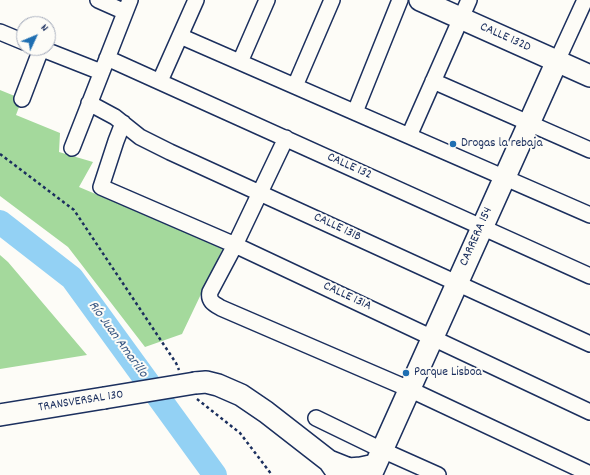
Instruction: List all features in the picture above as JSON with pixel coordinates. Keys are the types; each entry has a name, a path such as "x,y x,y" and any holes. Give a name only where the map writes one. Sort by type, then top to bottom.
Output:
{"main road":[{"name":"CALLE 132D","path":"420,0 465,9 557,61 590,76"},
{"name":"CARRERA 154","path":"376,463 557,61"},
{"name":"TRANSVERSAL 130","path":"0,415 191,386 206,382 218,385 242,395 266,412 334,468 361,468 376,463"}],"street":[{"path":"72,148 127,6 98,0"},
{"path":"160,81 196,0"},
{"path":"240,62 267,0"},
{"path":"296,86 332,0"},
{"path":"355,112 400,0"},
{"name":"CARRERA 154","path":"557,61 585,0"},
{"path":"409,136 465,9"},
{"path":"0,32 16,39"},
{"path":"180,36 590,215"},
{"path":"56,54 102,72"},
{"path":"22,99 38,56"},
{"name":"CALLE 132","path":"107,58 590,276"},
{"path":"433,81 590,150"},
{"name":"CALLE 131B","path":"89,103 115,117 140,137 170,152 590,344"},
{"name":"CALLE 131A","path":"123,123 101,187 235,245 590,412"},
{"path":"286,138 235,245 210,292 210,300 222,308 409,390 590,474"},
{"path":"316,418 376,463 438,475"}],"path":[{"path":"0,154 74,210 191,386 240,433 272,475"}],"green space":[{"path":"0,90 22,99 16,115 60,133 59,152 93,162 79,187 223,248 182,334 145,347 68,247 0,196"},
{"path":"0,255 8,262 87,355 0,369"}],"waterway":[{"name":"Río Juan Amarillo","path":"0,222 72,278 215,475"}],"place":[{"name":"Drogas la rebaja","path":"453,144"},
{"name":"Parque Lisboa","path":"406,373"}]}
